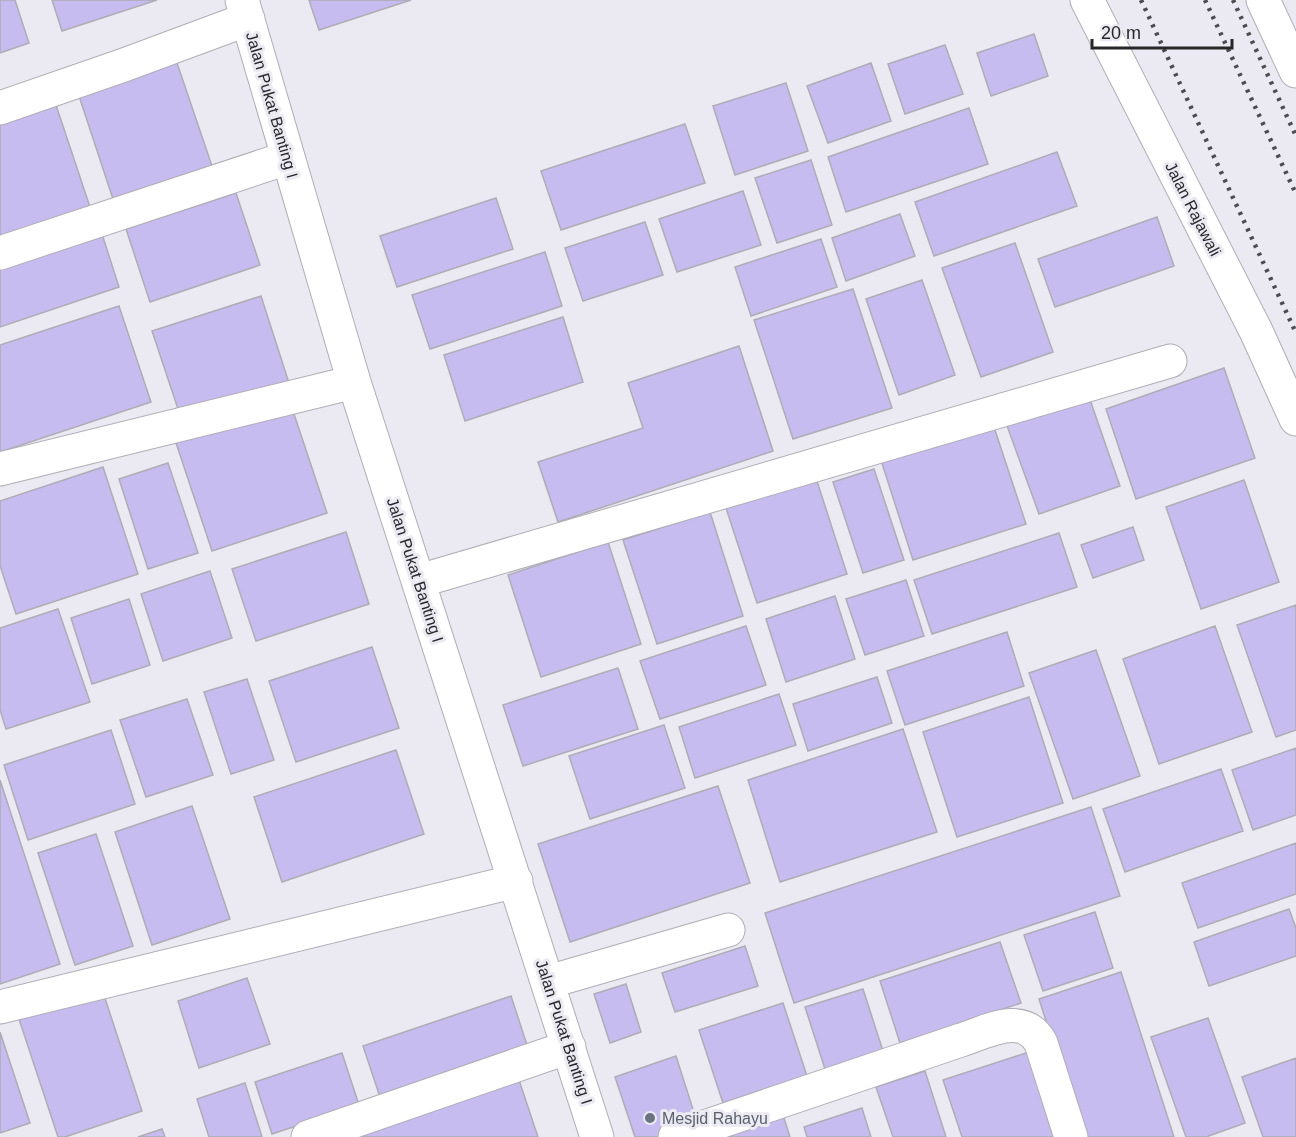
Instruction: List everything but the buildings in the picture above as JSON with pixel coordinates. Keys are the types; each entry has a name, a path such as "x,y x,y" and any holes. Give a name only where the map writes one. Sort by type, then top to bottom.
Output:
{"street":[{"name":"Jalan Rajawali","path":"1088,0 1256,331 1296,419"},
{"path":"1263,0 1296,71"},
{"path":"0,108 124,65 245,10"},
{"name":"Jalan Pukat Banting I","path":"245,10 354,382 597,1137"},
{"path":"0,253 287,158"},
{"path":"419,581 1170,361"},
{"path":"0,469 354,382"},
{"path":"0,1006 516,881"},
{"path":"548,982 728,930"},
{"path":"675,1137 961,1040 995,1029 1019,1025 1035,1032 1041,1043 1071,1137"},
{"path":"309,1137 569,1047"}],"railway":[{"path":"1141,0 1296,333"},
{"path":"1205,0 1296,194"},
{"path":"1233,0 1296,136"}],"place":[{"name":"Mesjid Rahayu","path":"650,1118"}]}
